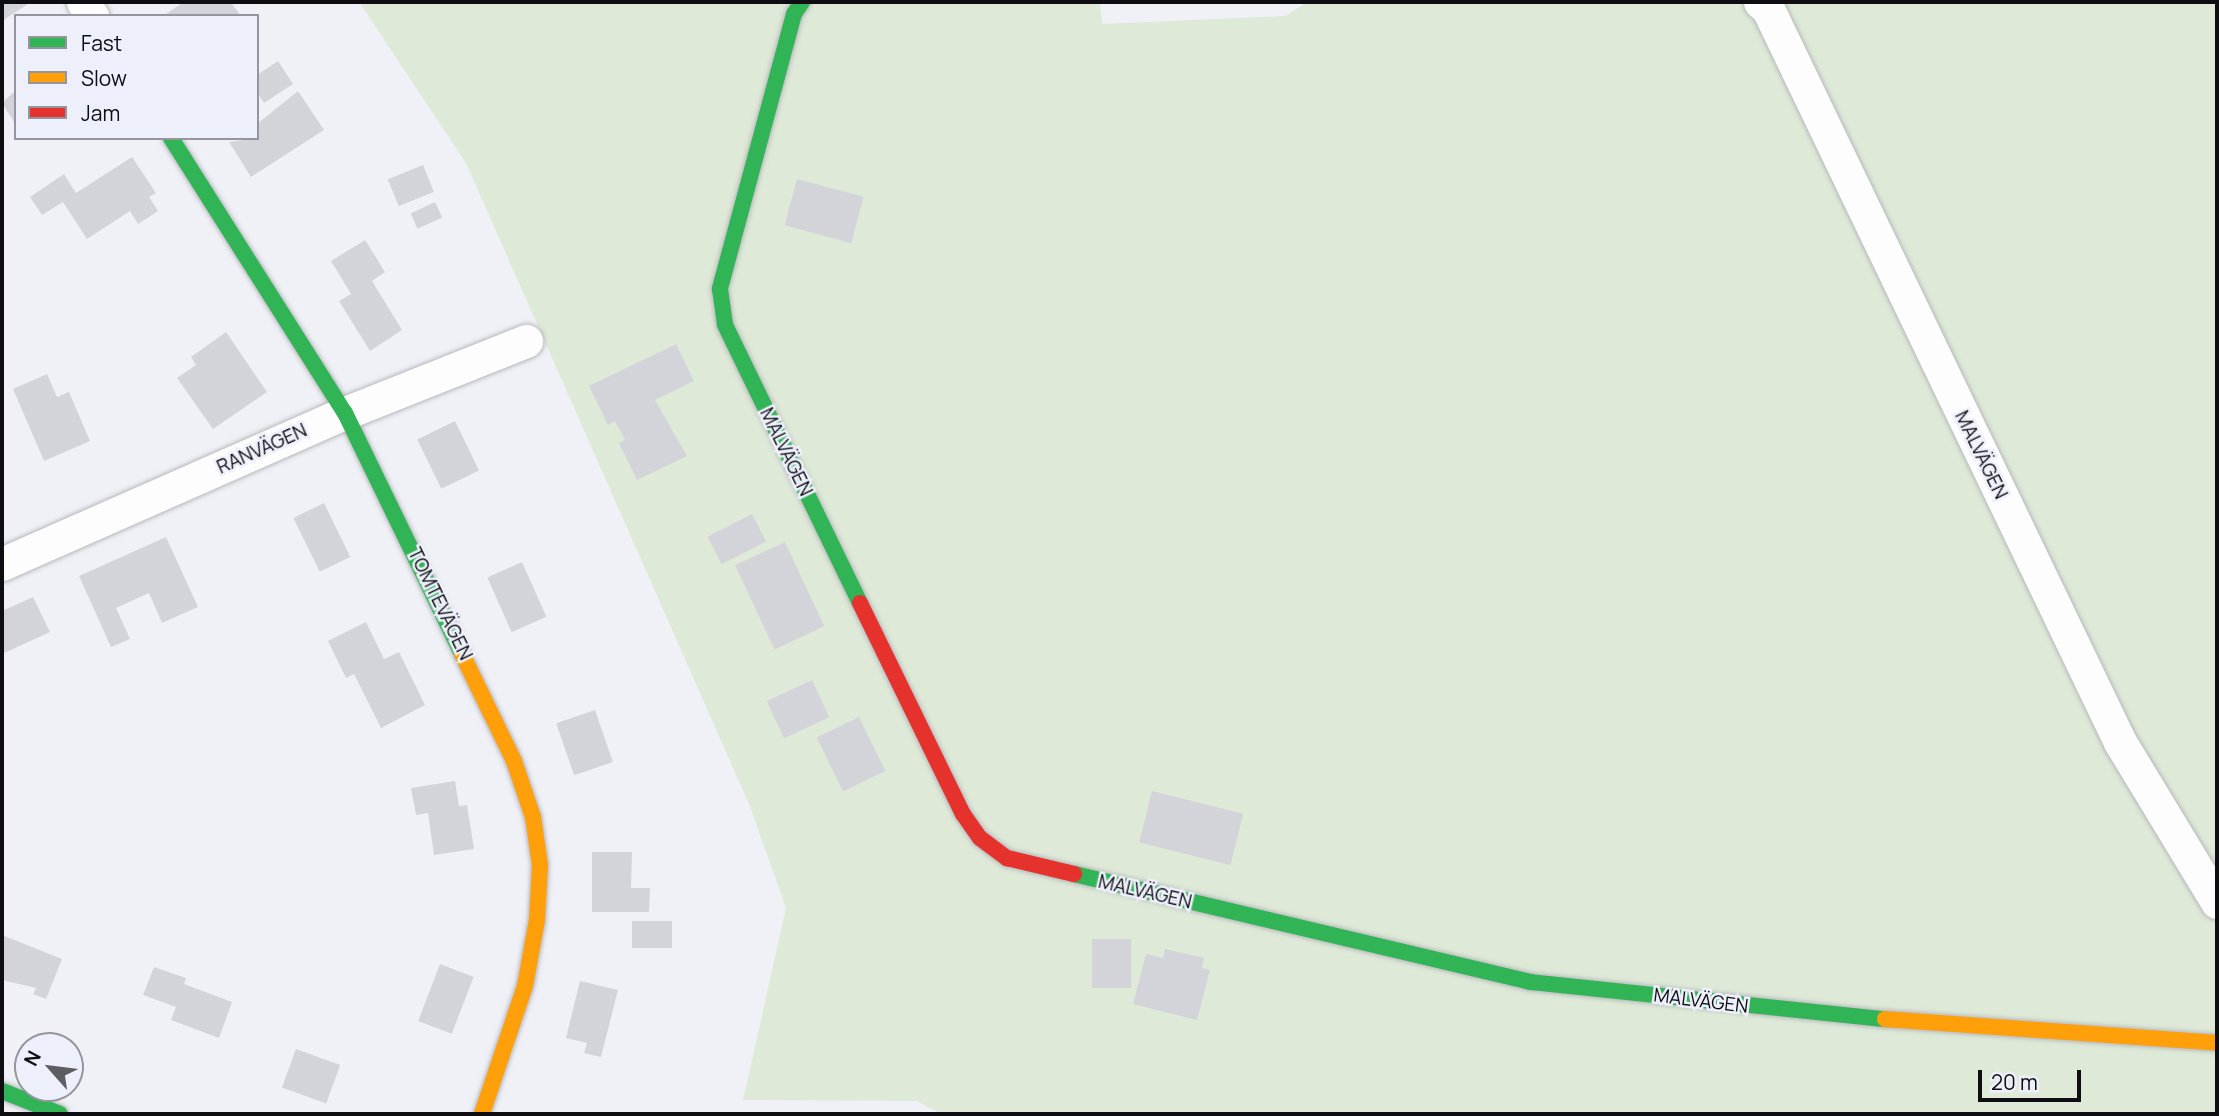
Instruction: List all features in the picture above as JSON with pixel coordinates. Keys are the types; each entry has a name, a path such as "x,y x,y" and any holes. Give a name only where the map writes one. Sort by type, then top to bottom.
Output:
{"street":[{"name":"MALVÄGEN","path":"802,2 794,14 724,269 720,289 725,325 963,814 980,838 1007,858 1530,982 1804,1013 2217,1043"},
{"name":"MALVÄGEN","path":"1760,2 1768,9 2120,742 2217,902"},
{"name":"TOMTEVÄGEN","path":"172,140 345,413 514,761 533,817 540,865 537,920 526,986 482,1114"},
{"name":"RANVÄGEN","path":"2,565 345,413 526,341"},
{"path":"2,1091 60,1114"}],"green space":[{"path":"359,2 1100,2 1102,24 1285,16 1307,2 2217,2 2217,1114 941,1114 917,1101 743,1100 786,908 749,804 466,163"}],"building":[{"path":"2,2 31,2 2,21"},
{"path":"184,2 231,2 239,14 166,14"},
{"path":"278,61 293,84 264,103 259,95 259,74"},
{"path":"298,91 324,130 251,177 229,142 259,140 259,122"},
{"path":"14,92 14,122 2,103"},
{"path":"132,157 156,193 149,197 158,211 138,224 130,211 87,239 63,202 42,215 30,197 64,174 76,193"},
{"path":"423,165 434,192 399,206 388,179"},
{"path":"797,179 864,197 851,243 785,225"},
{"path":"435,202 442,217 418,229 411,213"},
{"path":"365,240 385,272 372,281 402,330 370,351 339,301 351,294 331,261"},
{"path":"226,332 267,392 213,429 177,378 196,365 191,357"},
{"path":"676,344 694,381 655,400 687,456 637,480 619,443 625,440 615,421 608,425 589,386"},
{"path":"47,374 57,397 69,392 90,441 44,461 13,389"},
{"path":"455,421 479,470 441,489 417,439"},
{"path":"324,503 350,557 320,572 293,518"},
{"path":"752,514 766,542 722,564 707,537"},
{"path":"166,537 198,607 162,623 149,593 116,608 130,639 111,647 79,576"},
{"path":"785,542 824,626 774,650 735,565"},
{"path":"522,562 546,617 512,632 487,577"},
{"path":"33,597 50,632 2,654 2,611"},
{"path":"366,622 384,659 399,652 425,705 381,728 354,674 346,678 328,641"},
{"path":"812,680 829,717 784,738 767,701"},
{"path":"595,710 613,762 574,775 556,723"},
{"path":"859,717 885,771 843,792 817,738"},
{"path":"455,781 459,806 467,805 474,849 434,855 428,813 416,815 411,788"},
{"path":"1152,791 1243,814 1230,865 1139,842"},
{"path":"592,852 632,852 631,888 650,888 649,912 592,912"},
{"path":"632,921 672,921 672,948 632,948"},
{"path":"2,935 62,959 46,999 33,994 36,988 2,980"},
{"path":"1092,939 1131,939 1131,988 1092,988"},
{"path":"1165,949 1204,958 1202,968 1210,970 1197,1020 1133,1004 1146,954 1163,958"},
{"path":"440,964 474,977 452,1034 418,1021"},
{"path":"154,967 186,978 184,984 232,1002 219,1038 171,1020 176,1007 143,995"},
{"path":"580,981 618,990 601,1057 584,1053 587,1043 566,1038"},
{"path":"296,1049 340,1065 326,1104 282,1088"}],"traffic: fast":[{"path":"802,2 794,14 720,289 725,325 860,603"},
{"path":"172,140 345,413 462,654"},
{"path":"1074,874 1530,982 1885,1019"},
{"path":"2,1091 60,1114"}],"traffic: slow":[{"path":"462,654 514,761 533,817 540,865 537,920 525,986 482,1114"},
{"path":"1885,1019 2217,1043"}],"traffic: jam":[{"path":"860,603 963,814 980,838 1007,858 1074,874"}]}
